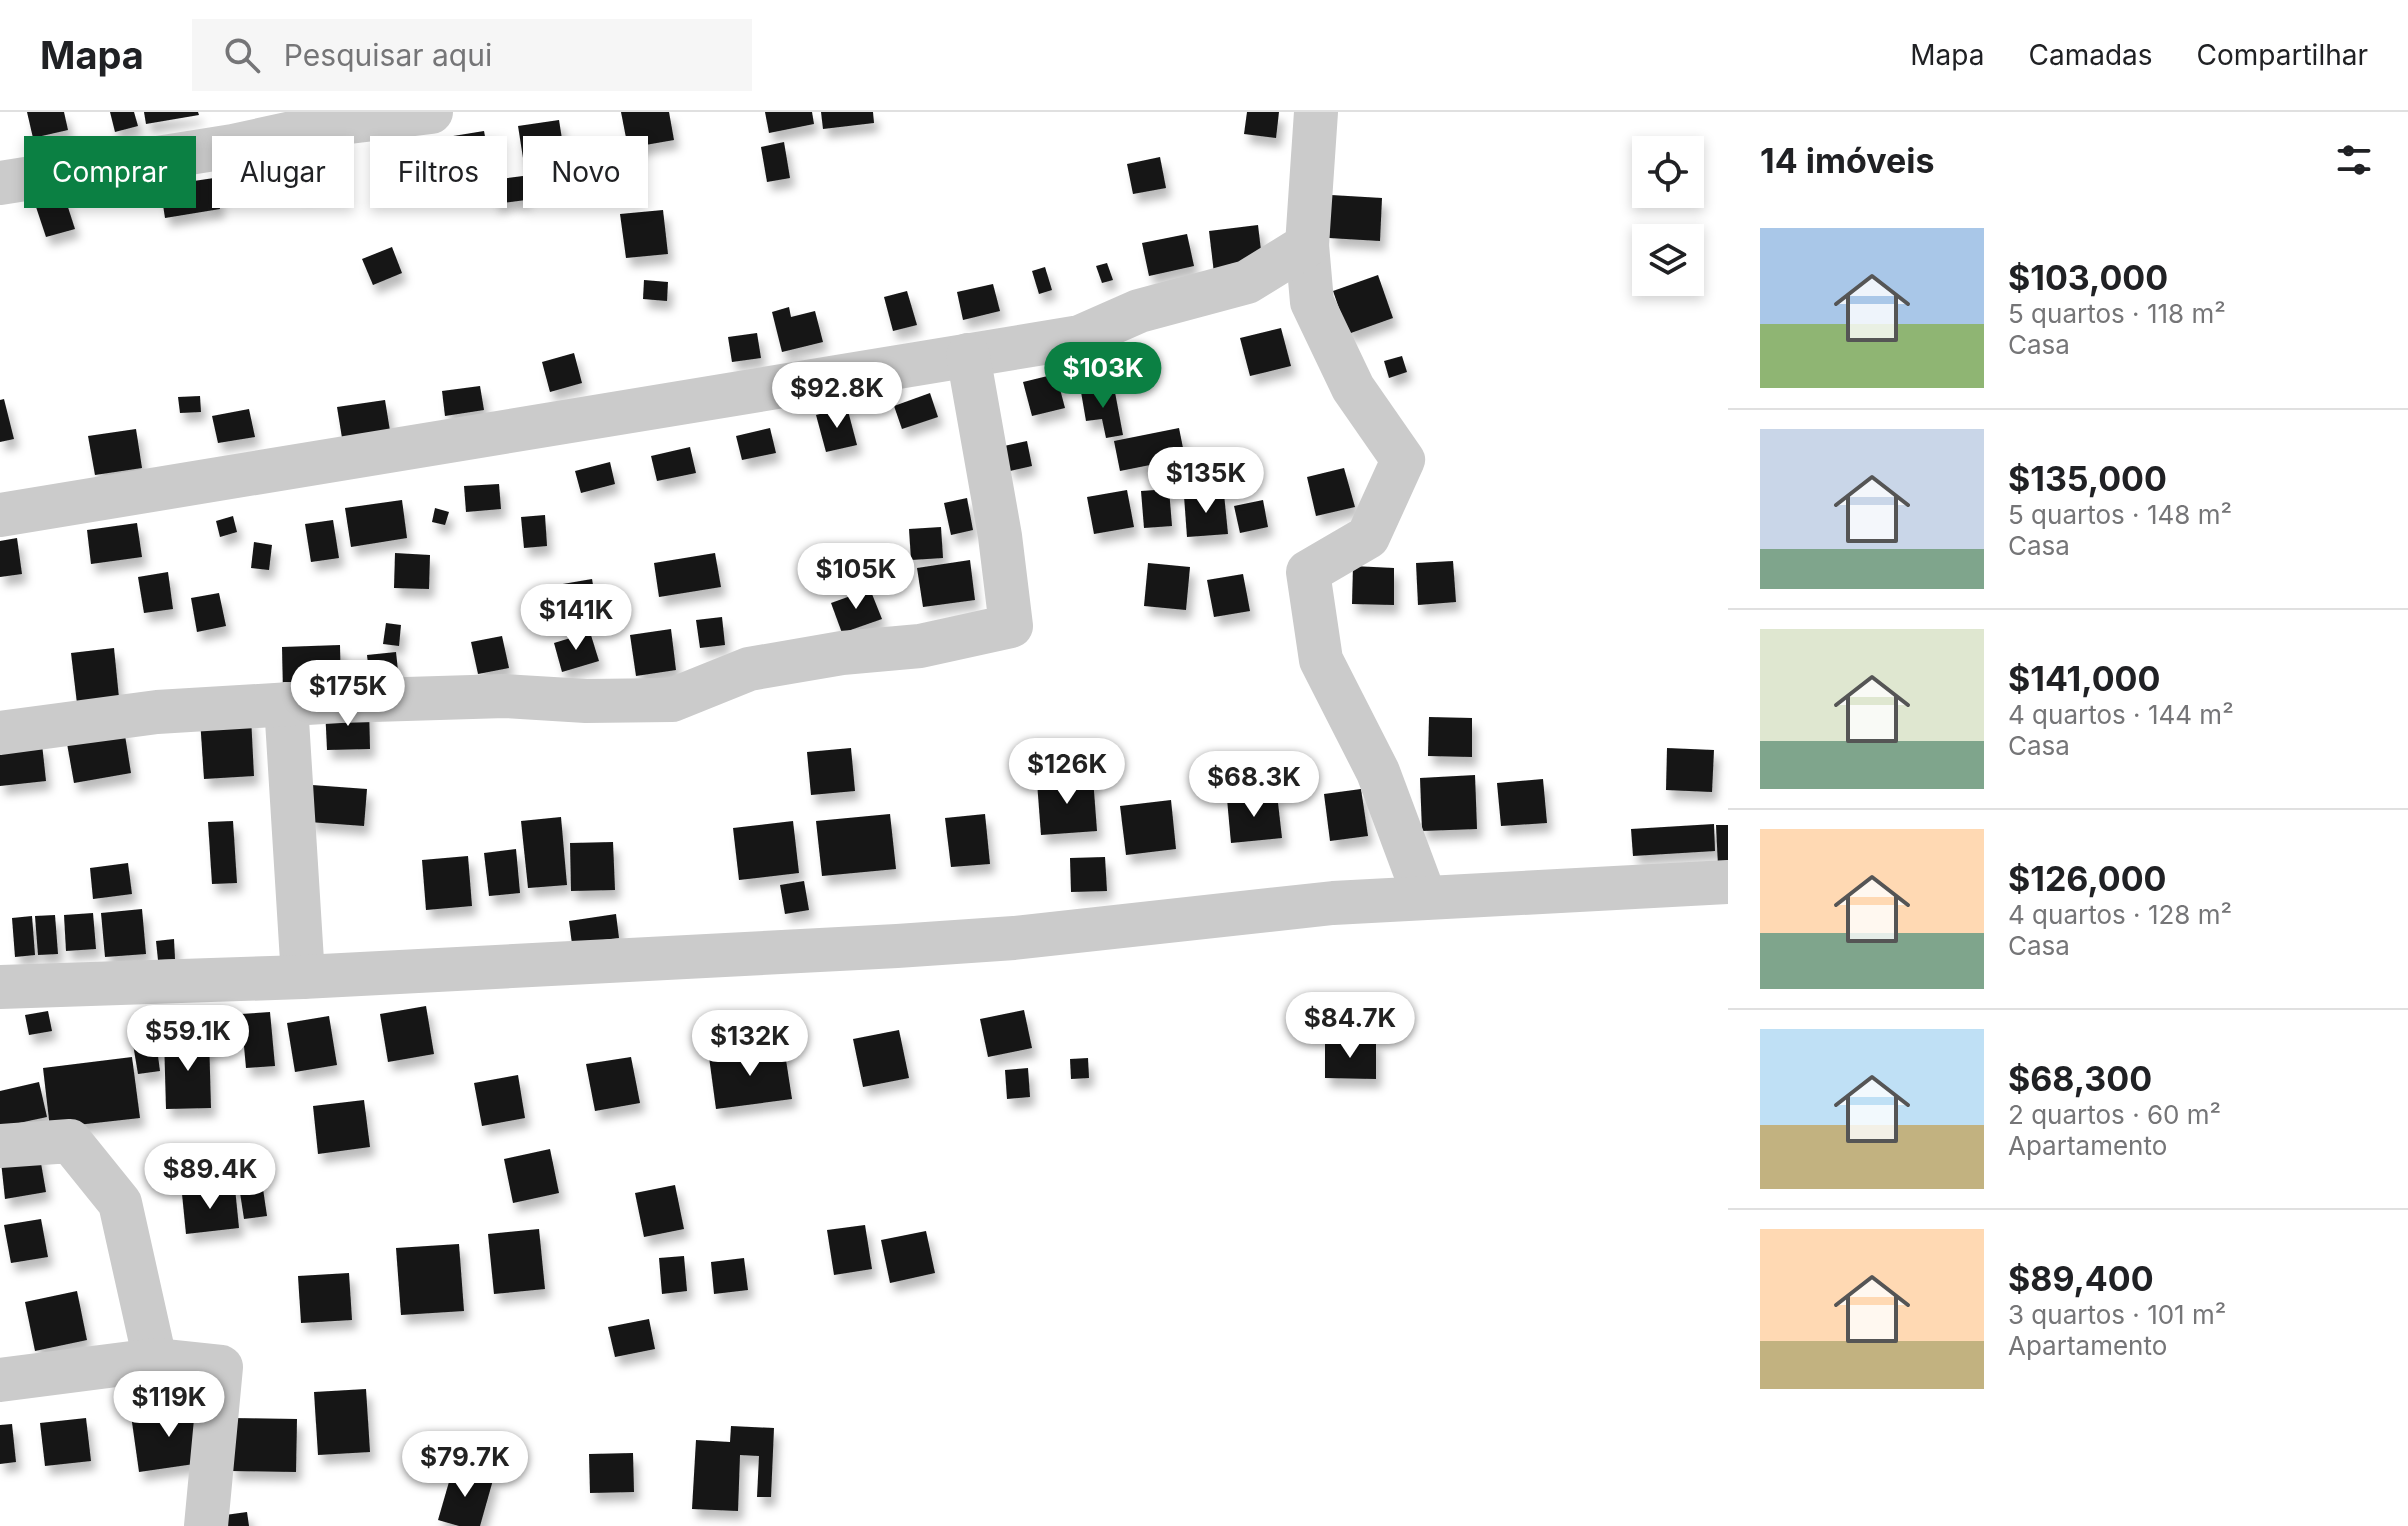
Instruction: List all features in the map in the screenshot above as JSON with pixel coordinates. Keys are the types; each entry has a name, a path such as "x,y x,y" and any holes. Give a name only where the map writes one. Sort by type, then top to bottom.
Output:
{"street":[{"path":"0,183 233,146 333,124 431,112"},
{"path":"1316,112 1307,245 1312,302 1353,388 1403,460 1368,537 1308,572 1321,660 1378,772 1425,898"},
{"path":"0,515 1080,337 1139,311 1247,282 1307,245"},
{"path":"0,733 157,712 286,704 505,696 586,701 672,700 749,669 842,653 920,646 1011,626 1000,536 968,355"},
{"path":"286,704 303,977"},
{"path":"0,987 303,977 897,946 1014,938 1333,903 1728,882"},
{"path":"0,1146 70,1141 120,1203 155,1360"},
{"path":"0,1380 155,1360 221,1367 206,1526"}],"building":[{"path":"27,112 64,112 68,130 33,136"},
{"path":"110,112 134,112 138,126 115,132"},
{"path":"144,112 198,112 199,115 146,124"},
{"path":"621,112 669,112 674,140 648,145 648,136 626,136"},
{"path":"765,112 812,112 814,124 769,133"},
{"path":"821,112 873,112 874,123 823,129"},
{"path":"1247,112 1279,112 1276,138 1244,134"},
{"path":"559,120 562,136 523,136 523,158 518,126"},
{"path":"484,131 485,136 453,136"},
{"path":"784,142 790,178 767,182 761,147"},
{"path":"1160,157 1166,188 1133,194 1127,164"},
{"path":"523,176 523,200 507,202 507,178"},
{"path":"212,178 212,208 220,209 165,218 163,208 196,208 196,181"},
{"path":"1331,195 1382,198 1380,241 1329,238"},
{"path":"36,208 68,208 75,229 46,237"},
{"path":"663,210 668,254 626,258 620,214"},
{"path":"1258,225 1263,267 1214,273 1209,231"},
{"path":"1187,234 1194,266 1149,276 1142,243"},
{"path":"392,247 402,273 373,285 362,259"},
{"path":"1107,263 1113,280 1102,283 1096,266"},
{"path":"1045,267 1052,290 1039,294 1032,271"},
{"path":"1378,275 1393,318 1348,334 1333,291"},
{"path":"644,280 668,282 667,301 643,299"},
{"path":"993,284 1000,311 963,320 957,292"},
{"path":"907,291 917,325 893,331 884,297"},
{"path":"789,307 791,317 815,311 823,342 782,352 772,312"},
{"path":"1281,328 1291,366 1250,376 1240,338"},
{"path":"757,333 761,358 732,362 728,337"},
{"path":"574,353 582,383 550,392 542,362"},
{"path":"1402,356 1407,372 1389,378 1384,361"},
{"path":"1056,374 1065,408 1032,416 1023,382"},
{"path":"480,386 484,410 445,416 442,391"},
{"path":"1114,387 1123,435 1106,438 1102,419 1086,421 1081,392"},
{"path":"930,393 938,417 902,429 894,406"},
{"path":"200,396 201,412 180,413 178,397"},
{"path":"4,399 14,439 0,442 0,400"},
{"path":"385,400 391,437 343,444 337,407"},
{"path":"847,407 857,445 826,452 816,415"},
{"path":"249,409 255,437 218,443 212,416"},
{"path":"770,428 776,453 742,460 736,436"},
{"path":"1179,428 1185,458 1120,471 1114,441"},
{"path":"136,429 142,468 95,475 88,436"},
{"path":"1027,441 1032,466 1010,471 1004,446"},
{"path":"690,447 696,473 657,481 651,456"},
{"path":"610,462 615,484 581,493 575,471"},
{"path":"1344,468 1355,507 1316,516 1307,477"},
{"path":"499,484 501,509 466,512 464,486"},
{"path":"1169,489 1172,526 1144,528 1141,491"},
{"path":"1127,490 1134,527 1094,534 1087,497"},
{"path":"1224,494 1228,534 1187,537 1184,496"},
{"path":"967,498 973,530 951,535 944,503"},
{"path":"402,500 407,538 351,547 345,508"},
{"path":"1263,500 1268,527 1240,533 1234,506"},
{"path":"435,508 449,512 445,525 432,522"},
{"path":"545,515 547,546 524,548 521,517"},
{"path":"233,516 237,532 220,537 216,521"},
{"path":"333,520 339,558 311,562 305,524"},
{"path":"137,523 142,557 91,564 87,530"},
{"path":"941,527 943,558 911,560 909,529"},
{"path":"17,538 22,574 0,577 0,541"},
{"path":"254,542 272,545 269,570 251,568"},
{"path":"395,553 430,555 429,589 394,588"},
{"path":"715,553 721,587 659,597 654,563"},
{"path":"970,560 975,600 923,607 917,568"},
{"path":"1453,561 1456,602 1418,605 1416,563"},
{"path":"1148,563 1190,567 1186,610 1144,606"},
{"path":"1353,566 1394,568 1394,605 1352,604"},
{"path":"168,572 173,609 144,613 138,577"},
{"path":"1243,574 1250,611 1214,617 1207,580"},
{"path":"592,579 597,608 556,615 551,586"},
{"path":"870,589 882,619 842,633 831,603"},
{"path":"219,593 226,626 197,632 191,598"},
{"path":"722,617 725,645 700,648 696,620"},
{"path":"386,623 401,625 399,646 383,644"},
{"path":"671,629 676,670 636,676 630,635"},
{"path":"590,632 599,661 562,672 554,643"},
{"path":"502,636 509,668 478,674 471,642"},
{"path":"340,645 341,692 283,694 282,647"},
{"path":"114,648 120,708 78,712 71,653"},
{"path":"396,652 400,689 371,692 367,655"},
{"path":"369,706 370,749 327,750 325,707"},
{"path":"251,717 254,776 204,779 200,719"},
{"path":"1429,717 1472,718 1472,757 1428,756"},
{"path":"124,729 131,773 74,783 66,738"},
{"path":"42,744 46,781 0,786 0,748"},
{"path":"851,748 855,791 811,795 807,752"},
{"path":"1667,748 1714,750 1712,792 1666,790"},
{"path":"1475,775 1477,829 1422,831 1420,778"},
{"path":"1093,778 1097,831 1041,835 1037,782"},
{"path":"1543,779 1547,823 1501,826 1497,783"},
{"path":"312,785 367,789 364,826 309,822"},
{"path":"1361,789 1368,836 1330,841 1324,794"},
{"path":"1277,794 1282,838 1231,843 1227,799"},
{"path":"1171,800 1176,849 1126,855 1120,806"},
{"path":"890,814 896,869 822,876 816,821"},
{"path":"985,814 990,864 951,867 945,818"},
{"path":"561,817 567,885 528,888 521,821"},
{"path":"233,821 237,883 212,884 208,822"},
{"path":"793,821 799,873 739,880 733,828"},
{"path":"1714,824 1715,851 1633,856 1631,829"},
{"path":"1716,825 1728,825 1728,866 1718,866"},
{"path":"613,842 615,890 571,891 570,843"},
{"path":"516,849 520,893 489,896 484,853"},
{"path":"468,856 472,906 426,910 422,860"},
{"path":"1105,857 1107,891 1071,892 1070,858"},
{"path":"128,863 132,894 93,899 90,868"},
{"path":"804,881 809,910 785,914 780,885"},
{"path":"142,909 146,954 105,957 101,913"},
{"path":"93,913 96,949 66,951 64,915"},
{"path":"616,914 619,938 572,944 569,921"},
{"path":"55,915 58,954 38,955 35,916"},
{"path":"32,916 35,955 15,957 12,918"},
{"path":"174,939 175,959 158,960 156,941"},
{"path":"426,1006 434,1054 388,1062 380,1014"},
{"path":"1024,1010 1032,1048 988,1057 980,1019"},
{"path":"48,1011 52,1031 29,1035 25,1015"},
{"path":"270,1012 275,1066 246,1068 241,1014"},
{"path":"329,1016 337,1065 295,1072 287,1023"},
{"path":"899,1030 909,1078 863,1087 853,1039"},
{"path":"155,1034 160,1071 138,1074 132,1038"},
{"path":"209,1037 211,1108 166,1109 164,1038"},
{"path":"1325,1040 1376,1041 1376,1079 1325,1078"},
{"path":"784,1047 792,1099 716,1109 709,1057"},
{"path":"132,1057 140,1118 50,1128 43,1068"},
{"path":"631,1057 640,1103 595,1111 586,1064"},
{"path":"1088,1058 1089,1078 1071,1079 1070,1059"},
{"path":"1028,1068 1030,1097 1007,1099 1005,1070"},
{"path":"518,1075 525,1118 482,1126 474,1083"},
{"path":"39,1082 47,1117 0,1127 0,1091"},
{"path":"364,1100 370,1147 318,1154 313,1106"},
{"path":"38,1146 46,1192 5,1199 0,1152"},
{"path":"550,1149 559,1193 513,1203 504,1159"},
{"path":"262,1182 267,1216 244,1219 239,1186"},
{"path":"675,1185 684,1229 644,1237 635,1193"},
{"path":"235,1188 239,1228 186,1234 182,1194"},
{"path":"41,1219 48,1257 11,1263 4,1225"},
{"path":"865,1225 872,1269 834,1275 827,1230"},
{"path":"539,1229 545,1289 494,1294 488,1234"},
{"path":"926,1231 935,1273 890,1283 881,1240"},
{"path":"459,1244 464,1311 401,1315 396,1248"},
{"path":"684,1256 687,1291 662,1294 659,1258"},
{"path":"744,1258 748,1290 714,1294 711,1262"},
{"path":"349,1273 352,1320 301,1323 298,1276"},
{"path":"77,1291 87,1340 35,1351 25,1302"},
{"path":"649,1319 655,1349 615,1357 608,1327"},
{"path":"366,1389 370,1452 318,1455 314,1392"},
{"path":"199,1405 208,1462 139,1472 131,1415"},
{"path":"86,1418 91,1461 45,1466 40,1423"},
{"path":"232,1418 297,1419 296,1472 231,1471"},
{"path":"12,1424 16,1462 0,1464 0,1425"},
{"path":"731,1426 774,1428 771,1497 757,1497 759,1456 740,1455 738,1511 692,1509 696,1440 730,1442"},
{"path":"633,1453 634,1492 590,1493 589,1454"},
{"path":"453,1468 493,1480 480,1526 459,1526 438,1520"},
{"path":"247,1512 249,1526 220,1526 218,1516"}]}
